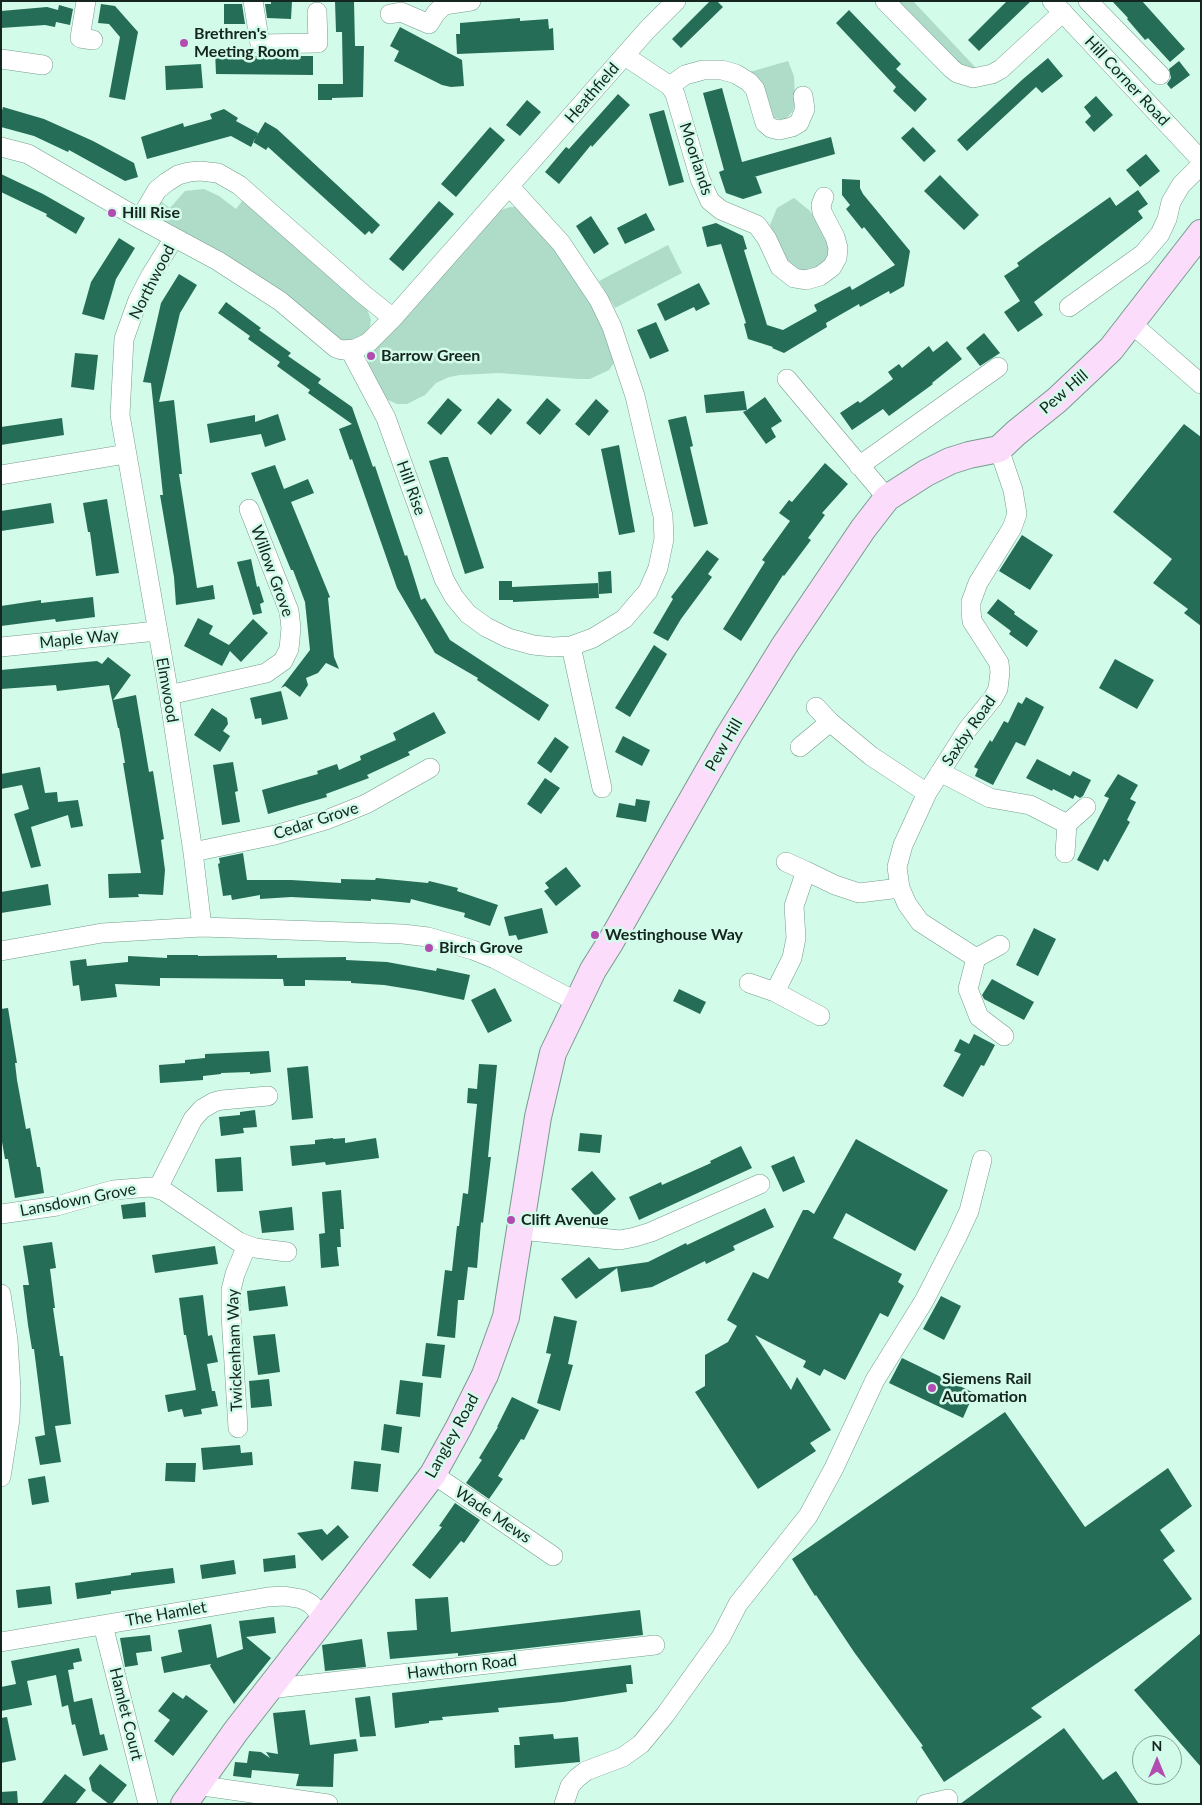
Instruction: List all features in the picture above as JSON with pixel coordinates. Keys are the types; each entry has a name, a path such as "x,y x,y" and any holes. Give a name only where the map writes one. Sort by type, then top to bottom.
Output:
{"main road":[{"name":"Pew Hill","path":"577,1002 593,970 729,735 784,646 862,529 887,498 926,473 950,461 999,449 1090,370 1111,349 1201,233"},
{"name":"Langley Road","path":"190,1795 236,1731 433,1474 485,1376 506,1317 538,1117 553,1053 577,1002"}],"street":[{"path":"86,1 80,38 93,40"},
{"path":"253,1 260,44 318,43 317,12"},
{"path":"390,14 401,12 437,28 436,13 444,5 471,1"},
{"name":"Heathfield","path":"510,187 676,1"},
{"path":"885,1 951,68 957,73 973,78 992,74 1000,69 1058,7"},
{"path":"1088,1 1160,75"},
{"name":"Hill Corner Road","path":"1058,7 1201,160"},
{"path":"625,56 670,86 685,76 703,70 722,70 736,74 749,82 755,90 765,123 771,128 779,130 799,123 804,114 803,96"},
{"path":"1,59 43,65"},
{"name":"Moorlands","path":"670,86 677,100 700,179 710,201 721,210 757,225 767,239 780,267 794,278 806,280 820,276 832,267 836,258 838,248 835,237 821,208 824,197"},
{"path":"1,147 28,154 140,219 218,261 263,289 336,348 350,350 368,343 393,318 510,187"},
{"path":"1069,306 1143,254 1160,234 1167,219 1171,202 1181,185 1201,165"},
{"path":"140,219 157,190 178,175 200,171 218,174 239,185 362,294 393,318"},
{"name":"Hill Rise","path":"350,350 386,418 439,566 454,597 476,621 497,633 533,645 553,647 571,646 603,633 624,620 648,591 658,568 664,539 663,516 635,396 612,327 590,285 561,243 510,187"},
{"name":"Northwood","path":"120,415 124,340 138,300 174,238"},
{"path":"1132,324 1201,384"},
{"path":"859,466 998,367"},
{"path":"788,379 887,498"},
{"name":"Elmwood","path":"120,415 168,695 193,852 202,927"},
{"name":"Saxby Road","path":"976,958 920,922 907,904 900,888 897,866 903,845 927,793 967,730 993,698 999,681 999,663 972,621 971,602 978,583 1012,528 1017,514 1013,490 999,449"},
{"path":"1,475 126,454"},
{"name":"Willow Grove","path":"168,695 266,673 283,660 289,649 292,628 289,610 249,509"},
{"name":"Maple Way","path":"1,647 157,631"},
{"path":"571,646 602,788"},
{"path":"816,707 830,722 871,756 927,793"},
{"path":"800,747 830,722"},
{"name":"Cedar Grove","path":"193,852 275,835 326,820 366,804 430,768"},
{"path":"940,772 990,798 1030,805 1067,824"},
{"path":"1064,853 1067,824 1086,807"},
{"path":"786,862 834,885 859,893 900,888"},
{"path":"775,992 792,958 796,938 794,906 806,871"},
{"path":"1,951 102,933 202,927 374,932 428,937 473,950 496,959 577,1002"},
{"path":"1000,945 976,958 968,989 980,1017 1004,1036"},
{"path":"749,983 775,992 820,1016"},
{"path":"158,1188 193,1119 202,1109 222,1100 268,1096"},
{"path":"564,1804 570,1786 577,1778 586,1771 623,1757 641,1744 721,1637 738,1604 808,1516 834,1468 875,1380 924,1301 957,1238 970,1211 982,1160"},
{"path":"520,1230 620,1240 651,1232 760,1184"},
{"name":"Lansdown Grove","path":"1,1214 57,1206 113,1190 134,1187 158,1188 232,1238 246,1245 260,1249 287,1252"},
{"name":"Twickenham Way","path":"238,1428 231,1290 246,1245"},
{"path":"1,1294 10,1364 1,1477"},
{"name":"Wade Mews","path":"433,1474 553,1556"},
{"name":"The Hamlet","path":"1,1642 243,1601 284,1596 296,1597 307,1601 324,1618"},
{"name":"Hamlet Court","path":"103,1625 148,1804"},
{"name":"Hawthorn Road","path":"269,1689 654,1645"},
{"path":"190,1795 328,1804"},
{"path":"926,1804 948,1799"}],"green space":[{"path":"894,1 913,1 976,68 971,69 959,64"},
{"path":"788,61 794,76 795,102 793,111 786,119 774,118 764,86 746,73"},
{"path":"204,189 219,196 236,209 245,197 367,309 371,320 363,339 343,341 246,270 161,219 155,208 159,200 170,208 185,191"},
{"path":"794,198 810,211 831,245 826,261 806,273 787,265 770,225 777,208"},
{"name":"Barrow Green","path":"516,207 527,213 596,305 614,363 609,370 590,379 499,373 460,375 449,377 436,383 425,395 407,404 397,404 386,399 368,367 369,353 498,211"},
{"path":"668,245 682,273 615,308 599,281"}],"building":[{"path":"271,1 292,1 291,19 267,18 265,4 271,4"},
{"path":"335,1 354,1 355,46 364,46 363,97 318,100 318,84 343,84 342,32 336,32"},
{"path":"710,1 717,1 723,7 681,48 672,39"},
{"path":"1007,1 1031,1 979,51 968,40"},
{"path":"1112,1 1142,1 1185,49 1170,62 1148,38 1145,40"},
{"path":"101,4 115,6 138,32 125,100 109,97 120,37 109,24 98,23"},
{"path":"224,4 242,4 245,24 224,24"},
{"path":"59,5 73,9 70,25 56,22 55,27 45,25 1,28 1,11 47,7 58,10"},
{"path":"849,10 901,64 896,69 927,99 915,112 893,91 896,87 836,23"},
{"path":"520,18 520,21 548,19 549,29 553,28 554,50 457,54 456,34 460,34 460,23"},
{"path":"400,27 462,60 464,86 451,87 442,85 394,61 399,51 390,46"},
{"path":"215,51 238,51 238,56 313,56 313,75 216,74"},
{"path":"1048,58 1063,76 1042,93 1036,87 967,151 957,140"},
{"path":"1179,61 1190,75 1171,89 1167,84 1171,78 1169,69"},
{"path":"201,64 203,88 166,90 165,66"},
{"path":"722,88 742,162 831,137 835,154 754,177 756,177 762,193 743,199 726,193 719,172 724,170 703,93"},
{"path":"618,94 630,105 592,147 591,145 559,184 545,172 566,147 569,149"},
{"path":"1096,96 1113,115 1094,132 1085,122 1091,116 1084,107"},
{"path":"527,100 541,112 520,136 506,125"},
{"path":"3,107 44,119 93,141 134,163 138,177 125,181 69,150 68,152 34,136 1,127"},
{"path":"224,109 238,118 236,121 258,133 251,147 231,136 147,159 141,137 183,123 184,127 212,119 210,114"},
{"path":"664,110 684,182 669,186 649,114"},
{"path":"265,122 277,129 380,225 372,234 369,231 365,235 268,147 266,150 253,142"},
{"path":"490,127 505,140 456,197 441,184"},
{"path":"913,127 936,151 924,162 901,138"},
{"path":"1146,154 1160,171 1140,187 1126,170"},
{"path":"1,174 43,194 85,218 76,234 46,216 47,214 1,192"},
{"path":"940,175 979,215 964,230 924,191"},
{"path":"842,179 860,180 860,188 863,194 910,251 904,286 890,294 889,291 860,307 859,304 826,323 827,327 784,353 773,347 748,339 744,324 746,323 721,244 707,247 702,227 716,223 743,236 747,249 744,250 767,325 783,330 817,311 814,305 850,286 852,290 895,265 864,227 862,229 846,209 850,205 842,195"},
{"path":"1138,190 1148,204 1138,211 1143,218 1034,302 1043,315 1018,332 1004,312 1020,301 1004,276 1019,266 1017,263 1110,197 1116,206"},
{"path":"439,201 454,214 403,271 389,259"},
{"path":"646,213 655,230 625,244 617,228"},
{"path":"591,216 609,244 594,254 576,226"},
{"path":"119,238 135,248 116,279 104,320 82,314 91,282"},
{"path":"179,274 197,285 180,313 159,402 174,400 182,474 179,474 197,588 213,585 215,599 176,605 174,577 160,495 163,495 151,383 143,382 161,303"},
{"path":"699,283 710,304 696,311 694,307 665,321 657,304"},
{"path":"226,302 261,328 259,330 291,353 288,356 321,379 318,383 352,407 373,467 375,466 405,556 407,555 421,600 425,598 450,640 549,705 539,721 477,680 478,678 435,653 397,588 352,459 350,460 339,429 352,424 308,393 310,390 277,366 280,362 248,339 250,336 218,313"},
{"path":"656,322 669,351 650,359 637,330"},
{"path":"984,333 1000,353 980,366 966,348"},
{"path":"947,341 962,359 933,384 889,416 883,409 852,430 840,413 858,401 860,403 893,379 888,372 899,364 902,368 929,346 933,352"},
{"path":"75,353 98,355 94,390 71,387"},
{"path":"744,391 747,410 706,413 704,395"},
{"path":"765,397 782,421 771,428 776,437 766,444 743,412"},
{"path":"448,398 462,410 441,435 427,423"},
{"path":"498,398 512,410 491,435 477,423"},
{"path":"547,398 561,410 540,435 526,423"},
{"path":"596,399 609,411 589,436 575,424"},
{"path":"278,414 286,440 265,447 261,434 210,443 207,424 255,415 255,422"},
{"path":"686,416 693,446 690,447 708,524 694,527 668,420"},
{"path":"62,418 64,435 1,445 1,427"},
{"path":"1184,424 1201,437 1201,626 1184,613 1188,609 1153,583 1172,559 1113,512"},
{"path":"619,445 635,532 619,535 601,449"},
{"path":"448,457 484,568 465,574 429,461"},
{"path":"825,463 848,484 822,513 825,515 808,538 811,540 783,575 741,641 723,629 765,562 762,560 790,521 779,513 789,500 792,502"},
{"path":"275,465 284,489 308,479 314,493 291,502 330,597 328,598 334,657 339,669 326,663 318,673 306,678 308,685 300,697 285,686 281,688 310,650 305,602 251,473"},
{"path":"107,499 119,573 96,576 90,532 88,532 83,503"},
{"path":"51,503 54,523 1,531 1,511"},
{"path":"1022,535 1053,555 1030,590 999,571"},
{"path":"707,550 719,559 708,574 712,577 681,619 668,641 653,633 673,599 671,597"},
{"path":"251,559 257,587 259,586 264,602 260,604 262,613 253,615 237,562"},
{"path":"611,571 612,593 599,594 598,572"},
{"path":"499,581 512,581 512,587 598,583 599,598 513,602 513,600 499,600"},
{"path":"93,597 95,617 56,622 55,619 1,626 1,606 41,600 41,603"},
{"path":"998,599 1015,612 1014,614 1038,631 1027,647 1009,634 1011,631 987,613"},
{"path":"198,618 213,626 209,634 229,645 253,619 268,633 241,662 230,651 222,666 184,646"},
{"path":"654,645 667,654 630,717 615,708"},
{"path":"108,657 131,675 113,700 136,695 149,772 153,771 164,839 161,840 165,870 163,895 138,894 139,897 109,898 108,874 141,873 123,763 125,763 109,685 57,691 56,685 1,689 1,670 97,661 102,664"},
{"path":"1115,659 1154,680 1137,709 1099,688"},
{"path":"281,691 288,719 262,725 261,718 255,719 250,698"},
{"path":"1026,697 1044,707 1025,746 1016,742 993,785 975,776 978,769 974,767 990,740 992,742 1004,721 1008,723 1018,702 1022,704"},
{"path":"212,708 227,718 228,724 223,731 230,736 220,752 194,735"},
{"path":"434,712 446,733 408,752 410,755 367,775 369,778 326,794 327,797 268,814 262,790 318,774 317,771 337,764 339,770 361,760 360,756 396,740 393,733"},
{"path":"623,736 650,750 642,766 615,752"},
{"path":"555,737 569,747 551,773 537,763"},
{"path":"1037,759 1070,776 1073,771 1091,780 1083,796 1080,798 1075,795 1073,799 1026,778"},
{"path":"233,762 238,791 235,792 240,822 222,825 213,765"},
{"path":"40,767 45,793 57,792 58,802 78,800 83,826 71,828 68,815 31,827 41,866 31,868 14,814 29,809 22,785 1,789 1,774"},
{"path":"1118,774 1138,785 1130,799 1136,802 1127,820 1130,822 1108,862 1104,859 1098,871 1077,860 1109,798 1104,796"},
{"path":"545,778 560,788 541,814 527,804"},
{"path":"636,799 650,801 646,822 616,817 619,803 635,806"},
{"path":"243,853 247,880 341,883 341,879 375,880 376,878 428,883 429,881 458,888 457,891 498,905 490,926 464,917 465,913 411,899 410,903 371,899 371,901 291,897 260,899 260,895 232,900 231,895 223,896 218,864 220,863 219,858"},
{"path":"566,867 581,886 556,906 544,891 549,888 545,883"},
{"path":"48,884 51,905 1,913 1,892"},
{"path":"542,908 548,933 518,940 516,935 509,936 504,917"},
{"path":"1034,928 1056,939 1038,976 1016,965"},
{"path":"167,955 277,955 277,958 346,957 346,960 387,962 436,971 437,968 470,975 464,1000 384,985 351,983 351,981 305,980 305,986 284,986 283,979 160,978 160,986 115,984 117,997 81,1001 79,985 73,986 70,961 86,959 87,966 128,962 128,956 167,958"},
{"path":"992,979 1034,1002 1024,1020 984,999 982,995"},
{"path":"495,988 512,1021 488,1033 471,1000"},
{"path":"679,989 706,1002 700,1014 673,1001"},
{"path":"8,1008 17,1063 15,1063 17,1080 26,1129 30,1128 37,1167 40,1167 44,1193 15,1198 8,1159 5,1159 1,1136 1,1009"},
{"path":"974,1034 995,1045 984,1066 981,1065 963,1097 943,1086 961,1054 954,1051 960,1039 969,1044"},
{"path":"269,1051 271,1072 250,1074 250,1072 221,1073 203,1076 203,1080 160,1083 159,1065 185,1063 185,1060 205,1058 205,1054"},
{"path":"479,1064 497,1065 488,1157 491,1157 483,1223 481,1222 477,1268 468,1267 464,1300 458,1300 455,1338 437,1336 445,1270 452,1271 463,1193 468,1194 477,1104 467,1103 468,1088 477,1089"},
{"path":"308,1066 313,1118 292,1120 287,1068"},
{"path":"255,1110 257,1127 243,1128 244,1133 221,1136 219,1117 240,1115 240,1112"},
{"path":"580,1133 602,1135 600,1153 578,1151"},
{"path":"345,1138 345,1143 376,1138 379,1158 326,1165 325,1162 292,1166 290,1146 315,1144 315,1140"},
{"path":"856,1139 948,1190 915,1251 846,1213 833,1238 902,1274 898,1282 904,1286 888,1317 880,1313 845,1380 824,1369 820,1376 803,1367 806,1361 755,1335 791,1390 797,1377 831,1430 810,1443 816,1451 758,1489 695,1392 705,1386 705,1355 728,1342 737,1326 727,1320 753,1272 768,1279 803,1210 808,1210 814,1214"},
{"path":"741,1146 752,1168 639,1220 629,1197 661,1182 662,1185 711,1163 710,1161"},
{"path":"794,1156 805,1182 783,1192 771,1166"},
{"path":"241,1157 243,1191 217,1192 215,1159"},
{"path":"592,1171 616,1199 596,1217 571,1189"},
{"path":"341,1190 344,1229 340,1229 341,1247 337,1247 339,1266 321,1268 319,1234 325,1233 322,1192"},
{"path":"145,1202 146,1217 123,1219 121,1205"},
{"path":"292,1207 294,1230 262,1233 259,1211"},
{"path":"765,1208 774,1227 733,1246 735,1250 706,1264 705,1261 652,1287 621,1292 617,1268 576,1299 561,1279 589,1257 599,1269 648,1262"},
{"path":"52,1242 56,1268 50,1269 55,1308 53,1308 60,1356 63,1356 71,1424 55,1426 61,1462 40,1465 35,1437 45,1435 34,1349 32,1349 23,1285 29,1285 23,1246"},
{"path":"215,1246 218,1264 155,1273 152,1255"},
{"path":"285,1286 288,1306 249,1311 247,1291"},
{"path":"203,1295 208,1336 212,1335 218,1362 207,1364 212,1391 215,1391 218,1406 201,1409 202,1414 184,1417 182,1409 168,1412 165,1395 196,1390 186,1335 184,1335 179,1298"},
{"path":"941,1296 961,1306 944,1340 923,1329"},
{"path":"554,1316 577,1321 568,1364 573,1365 560,1411 537,1403 551,1354 546,1353"},
{"path":"275,1334 280,1372 258,1375 253,1336"},
{"path":"426,1343 445,1345 441,1378 422,1376"},
{"name":"Siemens Rail Automation","path":"902,1358 974,1393 963,1418 889,1383"},
{"path":"269,1379 272,1406 251,1408 249,1381"},
{"path":"400,1380 423,1383 420,1417 396,1414"},
{"path":"512,1397 539,1410 524,1440 521,1439 498,1476 503,1479 489,1499 466,1483 482,1460 479,1458 498,1427"},
{"path":"1005,1412 1085,1527 1168,1468 1192,1506 1160,1530 1175,1551 1163,1560 1192,1599 1031,1708 1042,1717 944,1782 921,1747 923,1746 854,1652 792,1559"},
{"path":"384,1424 402,1427 399,1453 381,1450"},
{"path":"240,1445 241,1453 252,1452 253,1465 203,1470 201,1448"},
{"path":"354,1461 381,1464 378,1492 351,1489"},
{"path":"166,1463 196,1463 195,1482 165,1481"},
{"path":"45,1476 49,1502 32,1505 28,1479"},
{"path":"455,1503 480,1520 464,1543 461,1541 430,1579 412,1565 442,1527 439,1526"},
{"path":"338,1525 349,1537 322,1561 297,1533 322,1529 327,1535"},
{"path":"295,1555 296,1568 264,1572 263,1559"},
{"path":"234,1560 236,1574 202,1579 200,1565"},
{"path":"173,1568 175,1583 111,1591 111,1594 77,1599 75,1583"},
{"path":"50,1586 52,1604 18,1608 16,1590"},
{"path":"448,1597 451,1632 640,1610 643,1635 458,1656 458,1653 390,1659 387,1632 417,1630 415,1599"},
{"path":"274,1617 276,1633 246,1637 271,1658 234,1704 210,1666 211,1664 164,1673 161,1657 182,1652 178,1630 211,1624 217,1658 243,1649 239,1621"},
{"path":"1201,1633 1201,1767 1182,1745 1182,1735 1173,1735 1134,1690"},
{"path":"150,1635 152,1651 136,1653 138,1665 125,1667 120,1638"},
{"path":"362,1639 366,1667 325,1671 322,1645"},
{"path":"79,1648 82,1661 73,1663 74,1669 68,1670 74,1702 92,1698 100,1735 104,1734 108,1750 83,1756 75,1724 72,1725 68,1705 62,1707 56,1675 27,1681 32,1705 1,1711 1,1687 16,1684 11,1661"},
{"path":"631,1665 633,1684 626,1684 627,1692 563,1702 498,1708 499,1712 442,1717 443,1720 395,1728 392,1693"},
{"path":"173,1692 183,1699 186,1695 208,1711 173,1756 154,1741 170,1720 158,1711"},
{"path":"370,1696 376,1736 360,1737 355,1698"},
{"path":"305,1710 310,1745 356,1739 358,1751 334,1754 333,1787 296,1786 299,1774 252,1770 251,1778 233,1776 235,1762 247,1763 249,1751 261,1752 270,1758 266,1752 278,1754 273,1713"},
{"path":"7,1717 16,1760 1,1763 1,1718"},
{"path":"1064,1728 1103,1780 1116,1771 1139,1804 960,1804"},
{"path":"553,1734 554,1739 578,1737 580,1762 515,1768 514,1745 520,1745 519,1737"},
{"path":"100,1764 127,1785 112,1804 109,1804 92,1791 89,1778"},
{"path":"65,1774 86,1790 75,1804 41,1804"},
{"path":"17,1791 18,1804 1,1804 1,1792"}],"place":[{"name":"Brethren's Meeting Room","path":"184,43"},
{"name":"Hill Rise","path":"112,213"},
{"name":"Barrow Green","path":"371,356"},
{"name":"Westinghouse Way","path":"595,935"},
{"name":"Birch Grove","path":"429,948"},
{"name":"Clift Avenue","path":"511,1220"},
{"name":"Siemens Rail Automation","path":"932,1388"}]}
